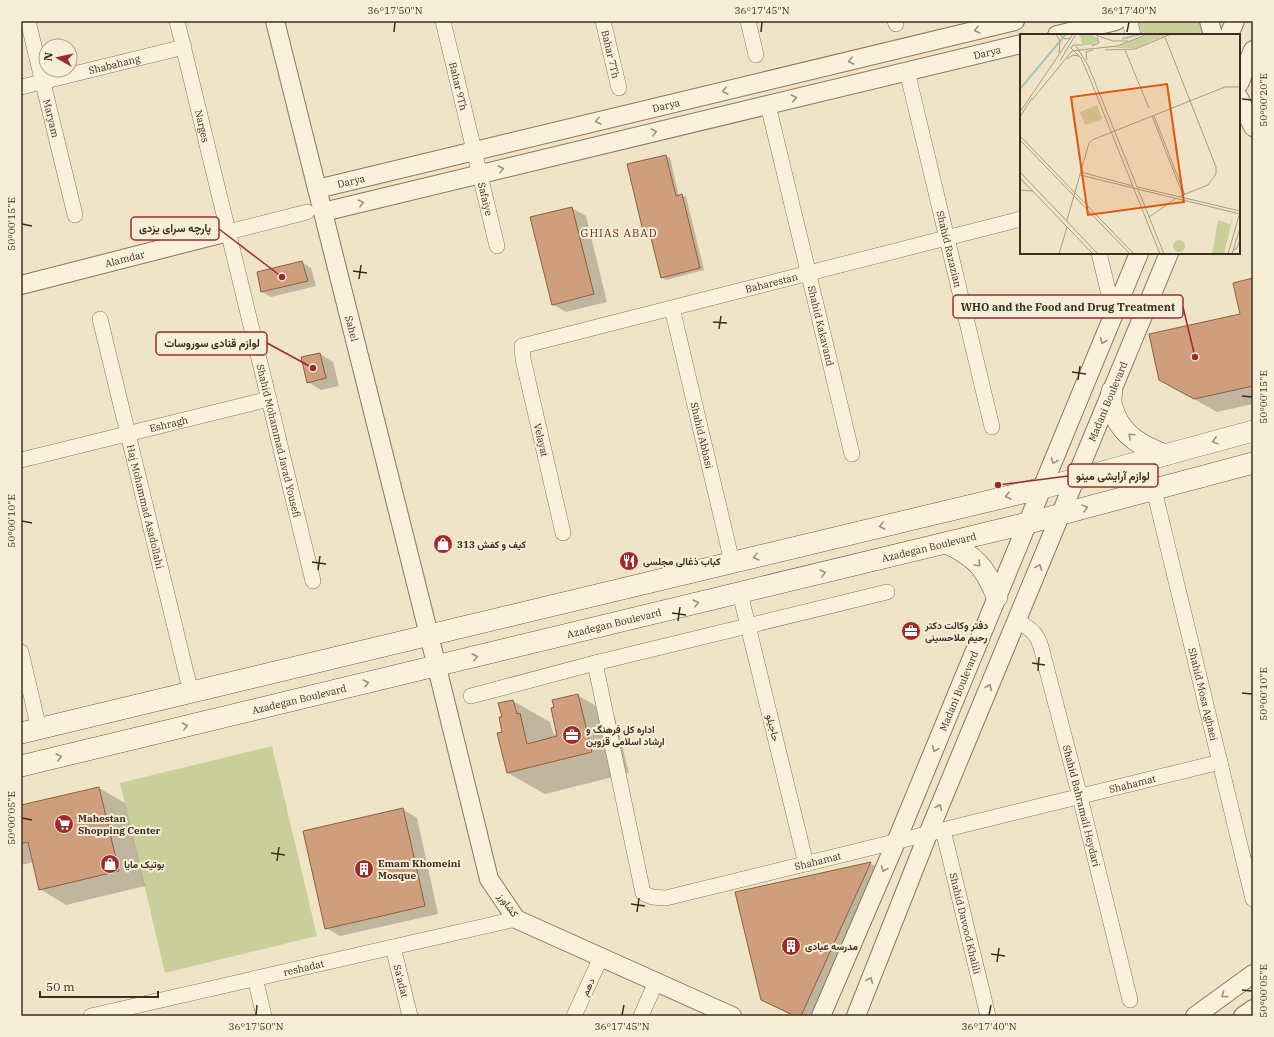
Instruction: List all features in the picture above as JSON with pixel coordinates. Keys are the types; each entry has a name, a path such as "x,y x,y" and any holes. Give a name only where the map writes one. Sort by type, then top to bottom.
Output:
{"main road":[{"path":"1112,391 1111,405 1117,419 1126,431 1136,442 1165,455"},
{"path":"30,731 1043,488 1253,431"},
{"name":"Azadegan Boulevard","path":"21,766 947,543 1060,515 1253,463"},
{"path":"947,543 964,551 979,564 990,580 997,597"}],"street":[{"name":"Maryam","path":"28,21 76,215"},
{"name":"Narges","path":"177,21 228,232"},
{"name":"Sahel","path":"275,21 317,189 315,212 430,635 437,666"},
{"name":"Bahar 9Th","path":"443,21 474,151"},
{"name":"Bahar 7Th","path":"603,21 619,88"},
{"path":"748,21 756,55"},
{"name":"Darya","path":"317,189 1015,21"},
{"path":"1061,34 1116,21"},
{"path":"1130,21 1133,34"},
{"path":"1209,21 1213,34"},
{"path":"1229,34 1235,21"},
{"name":"Darya","path":"315,212 480,174 1020,44"},
{"name":"Shabahang","path":"21,87 184,47"},
{"path":"902,48 907,71"},
{"path":"1240,82 1253,50"},
{"name":"Shahid Razazian","path":"907,71 992,427"},
{"path":"1240,100 1253,127"},
{"name":"Shahid Kakavand","path":"768,105 852,454"},
{"path":"625,115 631,138"},
{"name":"Safaiye","path":"474,151 497,246"},
{"path":"228,232 315,212"},
{"name":"Baharestan","path":"522,346 1020,220"},
{"name":"Alamdar","path":"21,285 228,232"},
{"name":"Shahid Mohammad Javad Yousefi","path":"228,232 313,580"},
{"path":"1099,254 1114,315"},
{"name":"Madani Boulevard","path":"821,1016 896,842 1139,254"},
{"name":"Madani Boulevard","path":"856,1016 936,832 1017,620 1169,254"},
{"name":"Shahid Abbasi","path":"672,308 732,562"},
{"name":"Haj Mohammad Asadollahi","path":"100,319 191,693"},
{"name":"Velayat","path":"522,346 523,359 563,533"},
{"name":"Eshragh","path":"21,460 269,399"},
{"name":"Shahid Mosa Aghaei","path":"1154,490 1253,899"},
{"path":"471,696 595,663 887,592"},
{"name":"حاجیلو","path":"740,593 806,864"},
{"name":"Shahid Bahramali Heydari","path":"1017,620 1038,638 1080,797 1130,1000"},
{"path":"21,652 30,731"},
{"name":"Shahamat","path":"595,663 643,892 652,897 666,898 1220,762"},
{"name":"کشاورز","path":"437,666 489,879 516,919 732,1016"},
{"name":"Shahid Davood Khalili","path":"936,832 988,1016"},
{"name":"reshadat","path":"91,1016 119,1013 255,978 516,919"},
{"name":"Sa'adat","path":"393,947 410,1016"},
{"name":"دهم","path":"574,1016 601,957"},
{"path":"1195,1016 1253,974"},
{"path":"255,978 264,1016"},
{"path":"641,1016 656,982"},
{"path":"1243,1016 1253,1009"}],"green space":[{"path":"1130,21 1209,21 1213,34 1133,34"},
{"path":"272,746 317,936 165,973 120,783"}],"building":[{"path":"666,155 676,196 682,194 700,268 661,278 649,230 643,231 627,164"},
{"path":"572,207 594,294 552,305 530,217"},
{"path":"302,261 308,281 261,292 257,272"},
{"path":"1253,278 1253,386 1194,399 1159,380 1149,334 1240,314 1233,283"},
{"path":"320,353 326,378 307,383 301,357"},
{"name":"اداره کل فرهنگ و ارشاد اسلامی قزوین","path":"578,694 592,752 507,773 497,733 502,732 499,717 502,717 498,703 513,700 517,714 520,713 527,744 557,736 551,708 554,707 552,700"},
{"name":"Mahestan Shopping Center","path":"99,787 119,871 39,890 28,842 21,844 21,805"},
{"name":"Emam Khomeini Mosque","path":"403,808 425,906 325,929 303,831"},
{"name":"مدرسه عبادی","path":"871,862 801,1016 795,1016 761,1000 735,892"}],"place":[{"name":"پارچه سرای یزدی","path":"282,277"},
{"name":"WHO and the Food and Drug Treatment","path":"1195,357"},
{"name":"لوازم قنادی سوروسات","path":"313,368"},
{"name":"لوازم آرایشی مینو","path":"998,485"},
{"name":"کیف و کفش 313","path":"443,544"},
{"name":"کباب ذغالی مجلسی","path":"629,561"},
{"name":"دفتر وکالت دکتر رحیم ملاحسینی","path":"911,631"},
{"name":"اداره کل فرهنگ و ارشاد اسلامی قزوین","path":"572,735"},
{"name":"Mahestan Shopping Center","path":"64,824"},
{"name":"بوتیک مایا","path":"110,864"},
{"name":"Emam Khomeini Mosque","path":"364,869"},
{"name":"مدرسه عبادی","path":"791,946"}],"district":[{"name":"GHIAS ABAD","path":"619,233"}]}
